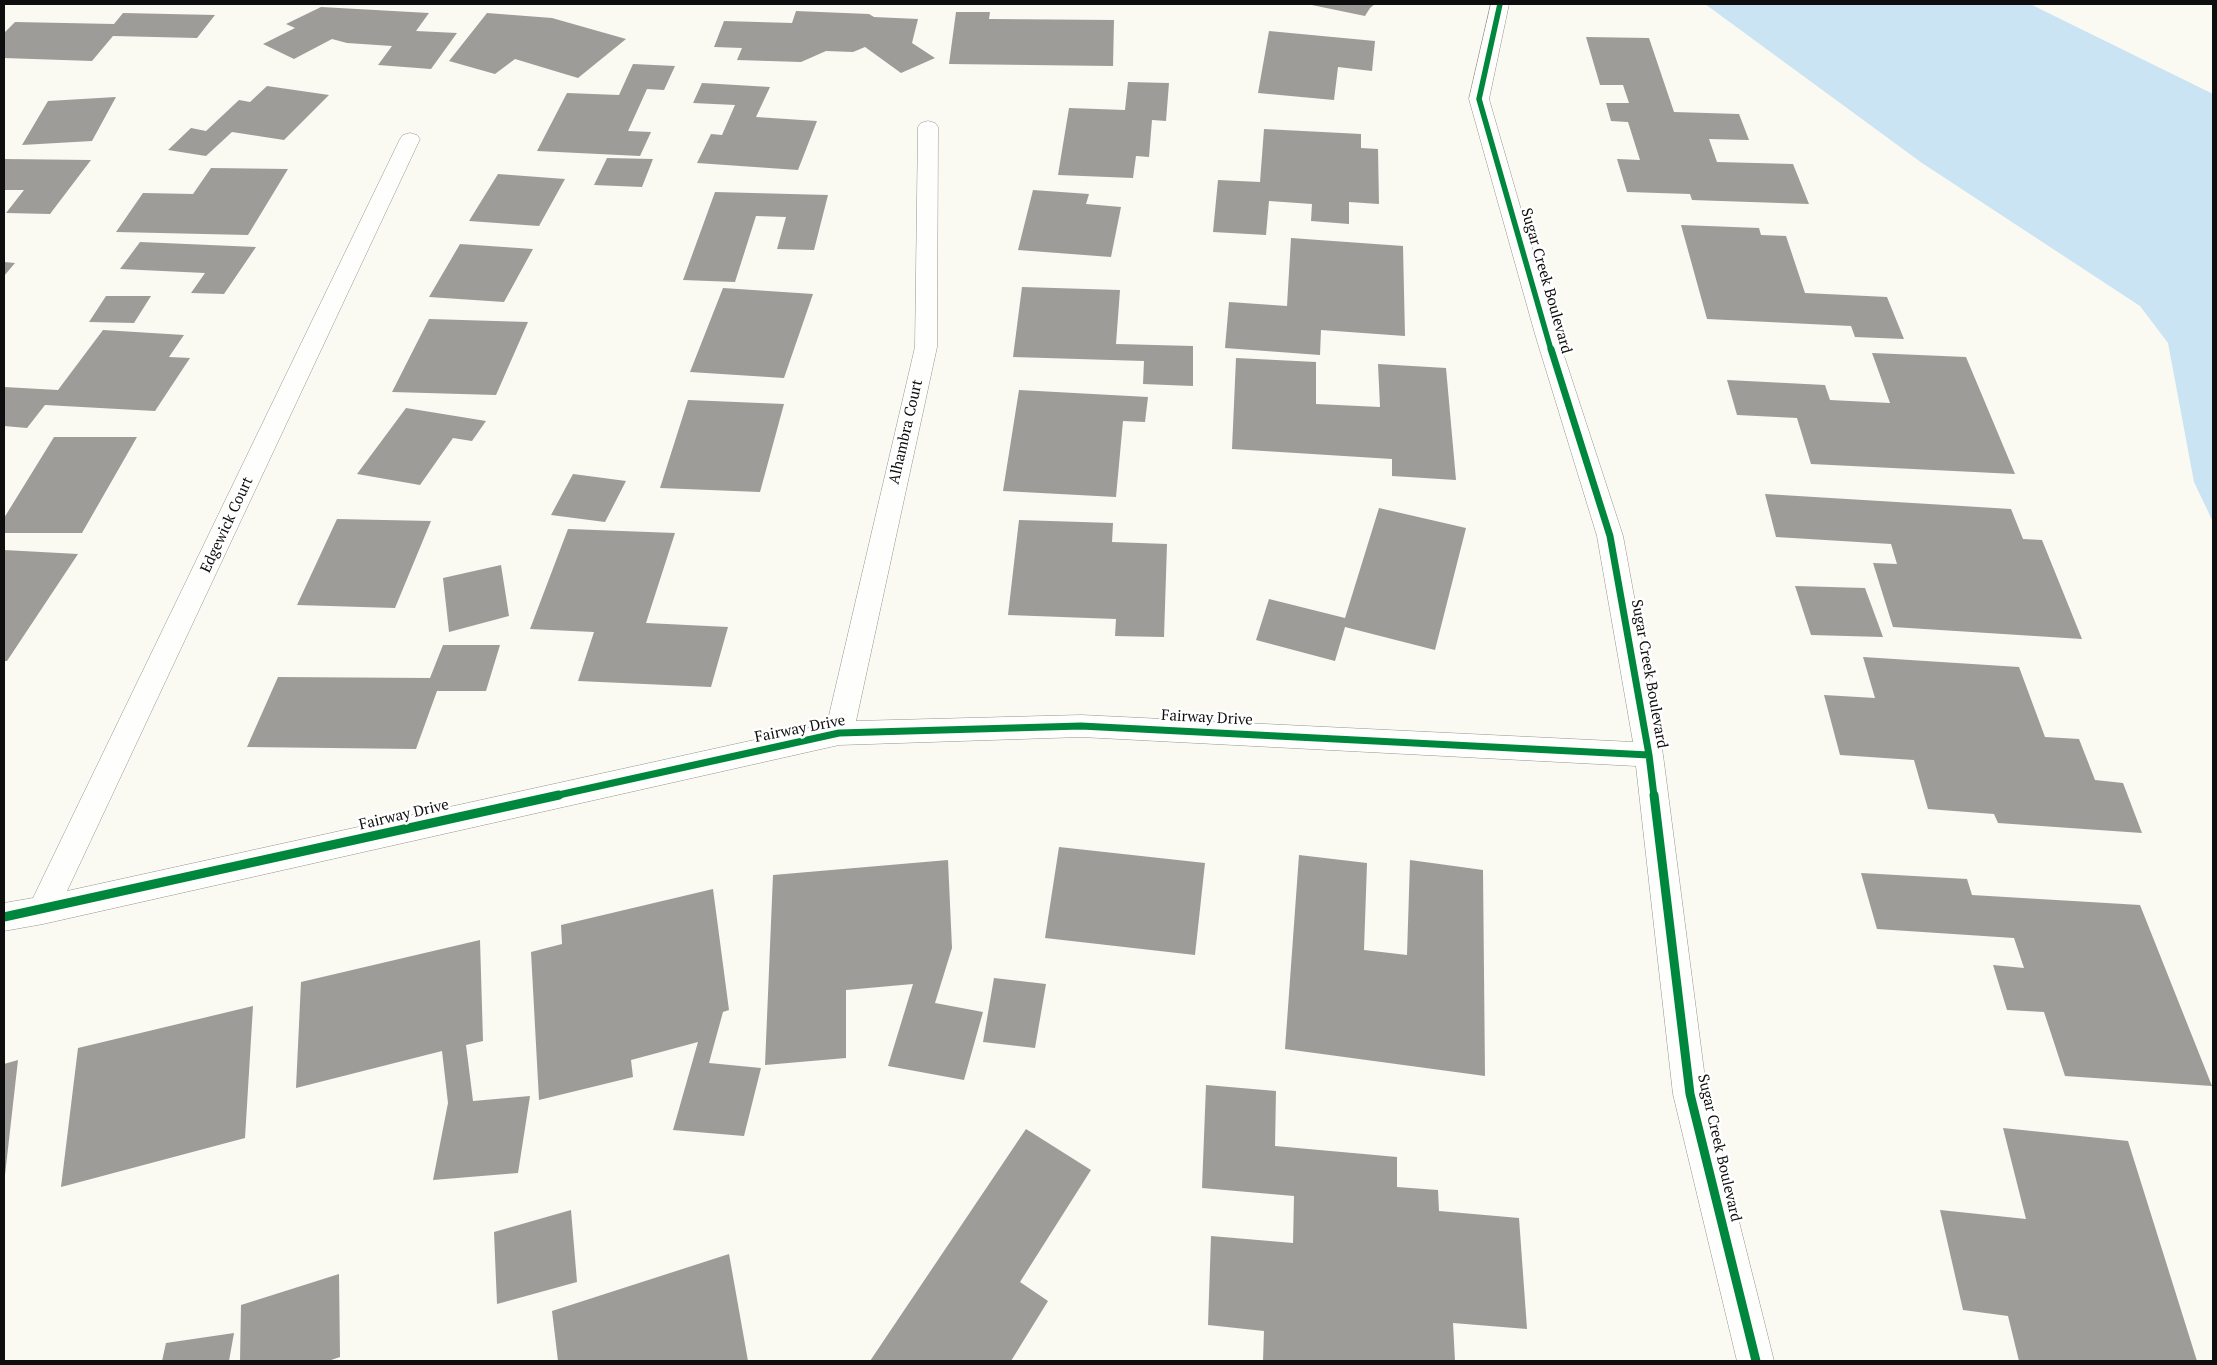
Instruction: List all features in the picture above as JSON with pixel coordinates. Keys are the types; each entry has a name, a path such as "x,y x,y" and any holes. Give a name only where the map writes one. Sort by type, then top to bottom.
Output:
{"street":[{"name":"Sugar Creek Boulevard","path":"1500,4 1478,99 1546,334 1610,536 1649,755 1690,1094 1756,1361"},
{"name":"Alhambra Court","path":"839,733 926,347 928,127"},
{"name":"Edgewick Court","path":"44,910 410,140"},
{"name":"Fairway Drive","path":"4,917 44,910 839,733 1081,726 1649,755"}],"water":[{"path":"1705,4 2030,4 2213,94 2213,522 2194,482 2168,343 2140,306 1922,163"}],"building":[{"path":"1307,4 1375,4 1365,16"},
{"path":"321,7 429,13 416,31 457,33 431,69 378,65 392,46 347,43 332,39 294,59 263,44 295,28 286,24"},
{"path":"796,11 869,14 874,17 918,19 912,43 935,58 901,73 865,47 853,52 826,51 801,62 737,60 742,48 714,47 724,21 792,23"},
{"path":"956,12 990,12 989,19 1114,20 1113,66 949,64"},
{"path":"123,13 215,15 197,38 113,36 92,61 4,58 4,33 15,22 114,24"},
{"path":"487,13 552,18 626,39 578,78 515,59 495,74 449,61"},
{"path":"1269,31 1375,41 1372,71 1338,67 1334,100 1258,93"},
{"path":"1586,37 1649,38 1674,112 1739,114 1749,140 1709,139 1717,162 1793,164 1809,204 1692,200 1690,194 1627,192 1617,159 1640,160 1628,122 1611,121 1606,103 1629,103 1623,85 1600,85"},
{"path":"633,64 675,66 664,90 647,89 628,131 651,132 640,156 537,151 567,93 619,95"},
{"path":"1128,82 1169,83 1166,121 1152,120 1149,157 1136,156 1133,178 1058,175 1069,108 1125,110"},
{"path":"702,83 770,87 756,117 817,121 798,170 697,163 711,134 722,135 735,105 693,103"},
{"path":"267,86 329,95 284,140 232,132 206,156 168,150 191,128 206,131 239,100 250,102"},
{"path":"116,97 92,141 22,145 48,101"},
{"path":"1264,129 1361,134 1361,148 1378,149 1379,204 1349,202 1349,224 1311,221 1312,204 1269,201 1266,235 1213,232 1218,180 1260,182"},
{"path":"607,158 653,159 642,187 594,185"},
{"path":"4,159 91,160 50,214 6,213 24,190 4,190"},
{"path":"211,168 288,169 248,235 116,232 143,193 193,194"},
{"path":"498,174 565,179 539,226 469,221"},
{"path":"1033,190 1089,194 1086,204 1121,207 1111,257 1018,250"},
{"path":"715,192 828,195 814,250 777,249 786,217 756,216 735,282 683,280"},
{"path":"1681,225 1759,228 1761,235 1786,236 1805,293 1887,297 1904,339 1855,337 1851,326 1707,319"},
{"path":"1291,238 1403,246 1405,336 1321,330 1320,355 1225,348 1229,302 1287,306"},
{"path":"140,242 256,247 224,294 191,293 205,273 120,269"},
{"path":"460,244 533,249 504,302 429,297"},
{"path":"4,262 15,263 4,276"},
{"path":"1022,287 1120,290 1116,344 1193,346 1193,386 1143,384 1144,361 1013,357"},
{"path":"723,288 813,294 784,378 690,372"},
{"path":"106,296 151,296 134,323 89,322"},
{"path":"429,319 528,322 496,395 392,392"},
{"path":"103,330 184,335 169,357 190,358 155,411 45,405 27,428 4,426 4,387 58,390"},
{"path":"1872,353 1966,357 2015,474 1811,464 1797,418 1737,415 1727,380 1825,385 1830,400 1890,403"},
{"path":"1236,358 1316,362 1316,404 1380,407 1378,364 1446,368 1456,480 1392,476 1392,459 1232,449"},
{"path":"1019,390 1148,397 1145,422 1123,421 1116,497 1003,491"},
{"path":"688,400 784,404 760,492 660,488"},
{"path":"406,408 486,421 472,441 453,438 420,485 357,474"},
{"path":"54,437 137,437 82,533 4,533 4,518"},
{"path":"573,474 626,481 605,522 551,515"},
{"path":"1765,494 2011,509 2023,539 2042,540 2082,639 1893,627 1873,563 1897,564 1891,544 1776,537"},
{"path":"1379,508 1466,528 1435,650 1345,627 1335,661 1256,640 1269,599 1345,618"},
{"path":"337,519 431,521 395,608 297,605"},
{"path":"1019,520 1113,523 1112,542 1167,544 1164,637 1115,636 1116,619 1008,615"},
{"path":"568,529 675,533 646,623 728,627 711,687 578,681 594,632 530,629"},
{"path":"4,550 78,554 7,661 4,661"},
{"path":"501,565 509,616 449,632 443,578"},
{"path":"1795,586 1865,588 1883,637 1811,635"},
{"path":"443,645 500,645 486,691 437,691 416,749 247,747 278,677 430,678"},
{"path":"1863,657 2019,667 2045,737 2079,739 2095,780 2123,783 2142,833 1998,823 1994,814 1928,809 1914,760 1840,755 1824,695 1875,698"},
{"path":"1059,847 1205,863 1195,955 1045,938"},
{"path":"1299,855 1367,863 1364,950 1407,955 1410,860 1483,870 1485,1076 1285,1049"},
{"path":"948,860 952,948 935,1003 983,1012 964,1080 888,1066 913,984 846,990 846,1058 765,1065 773,875"},
{"path":"1861,873 1967,879 1972,895 2140,905 2212,1086 2065,1076 2044,1012 2007,1010 1993,965 2024,968 2014,938 1877,929"},
{"path":"713,889 729,1010 723,1012 709,1063 761,1068 744,1136 673,1130 698,1042 631,1060 633,1077 539,1100 531,952 562,944 561,925"},
{"path":"480,940 483,1041 466,1045 473,1101 530,1096 518,1173 433,1180 448,1103 442,1051 296,1088 301,982"},
{"path":"994,978 1046,984 1035,1048 983,1042"},
{"path":"253,1006 245,1138 61,1187 78,1048"},
{"path":"18,1060 5,1175 4,1175 4,1064"},
{"path":"1206,1085 1276,1091 1275,1146 1397,1157 1397,1187 1438,1190 1439,1211 1519,1218 1527,1329 1453,1323 1455,1361 1263,1361 1264,1331 1208,1325 1211,1236 1293,1243 1294,1196 1202,1188"},
{"path":"2003,1128 2128,1141 2197,1361 2019,1361 2008,1316 1963,1310 1940,1210 2026,1219"},
{"path":"1026,1129 1091,1170 1020,1282 1048,1301 1011,1361 870,1361"},
{"path":"571,1210 577,1282 497,1304 494,1232"},
{"path":"729,1254 748,1361 558,1361 552,1311"},
{"path":"339,1274 340,1357 328,1361 240,1361 241,1305"},
{"path":"234,1333 229,1361 162,1361 166,1343"}],"cycle path":[{"path":"1500,4 1479,99 1546,334 1610,536 1649,755 1690,1094 1756,1361"},
{"path":"4,917 43,910 839,733 1081,726 1649,755"}]}
